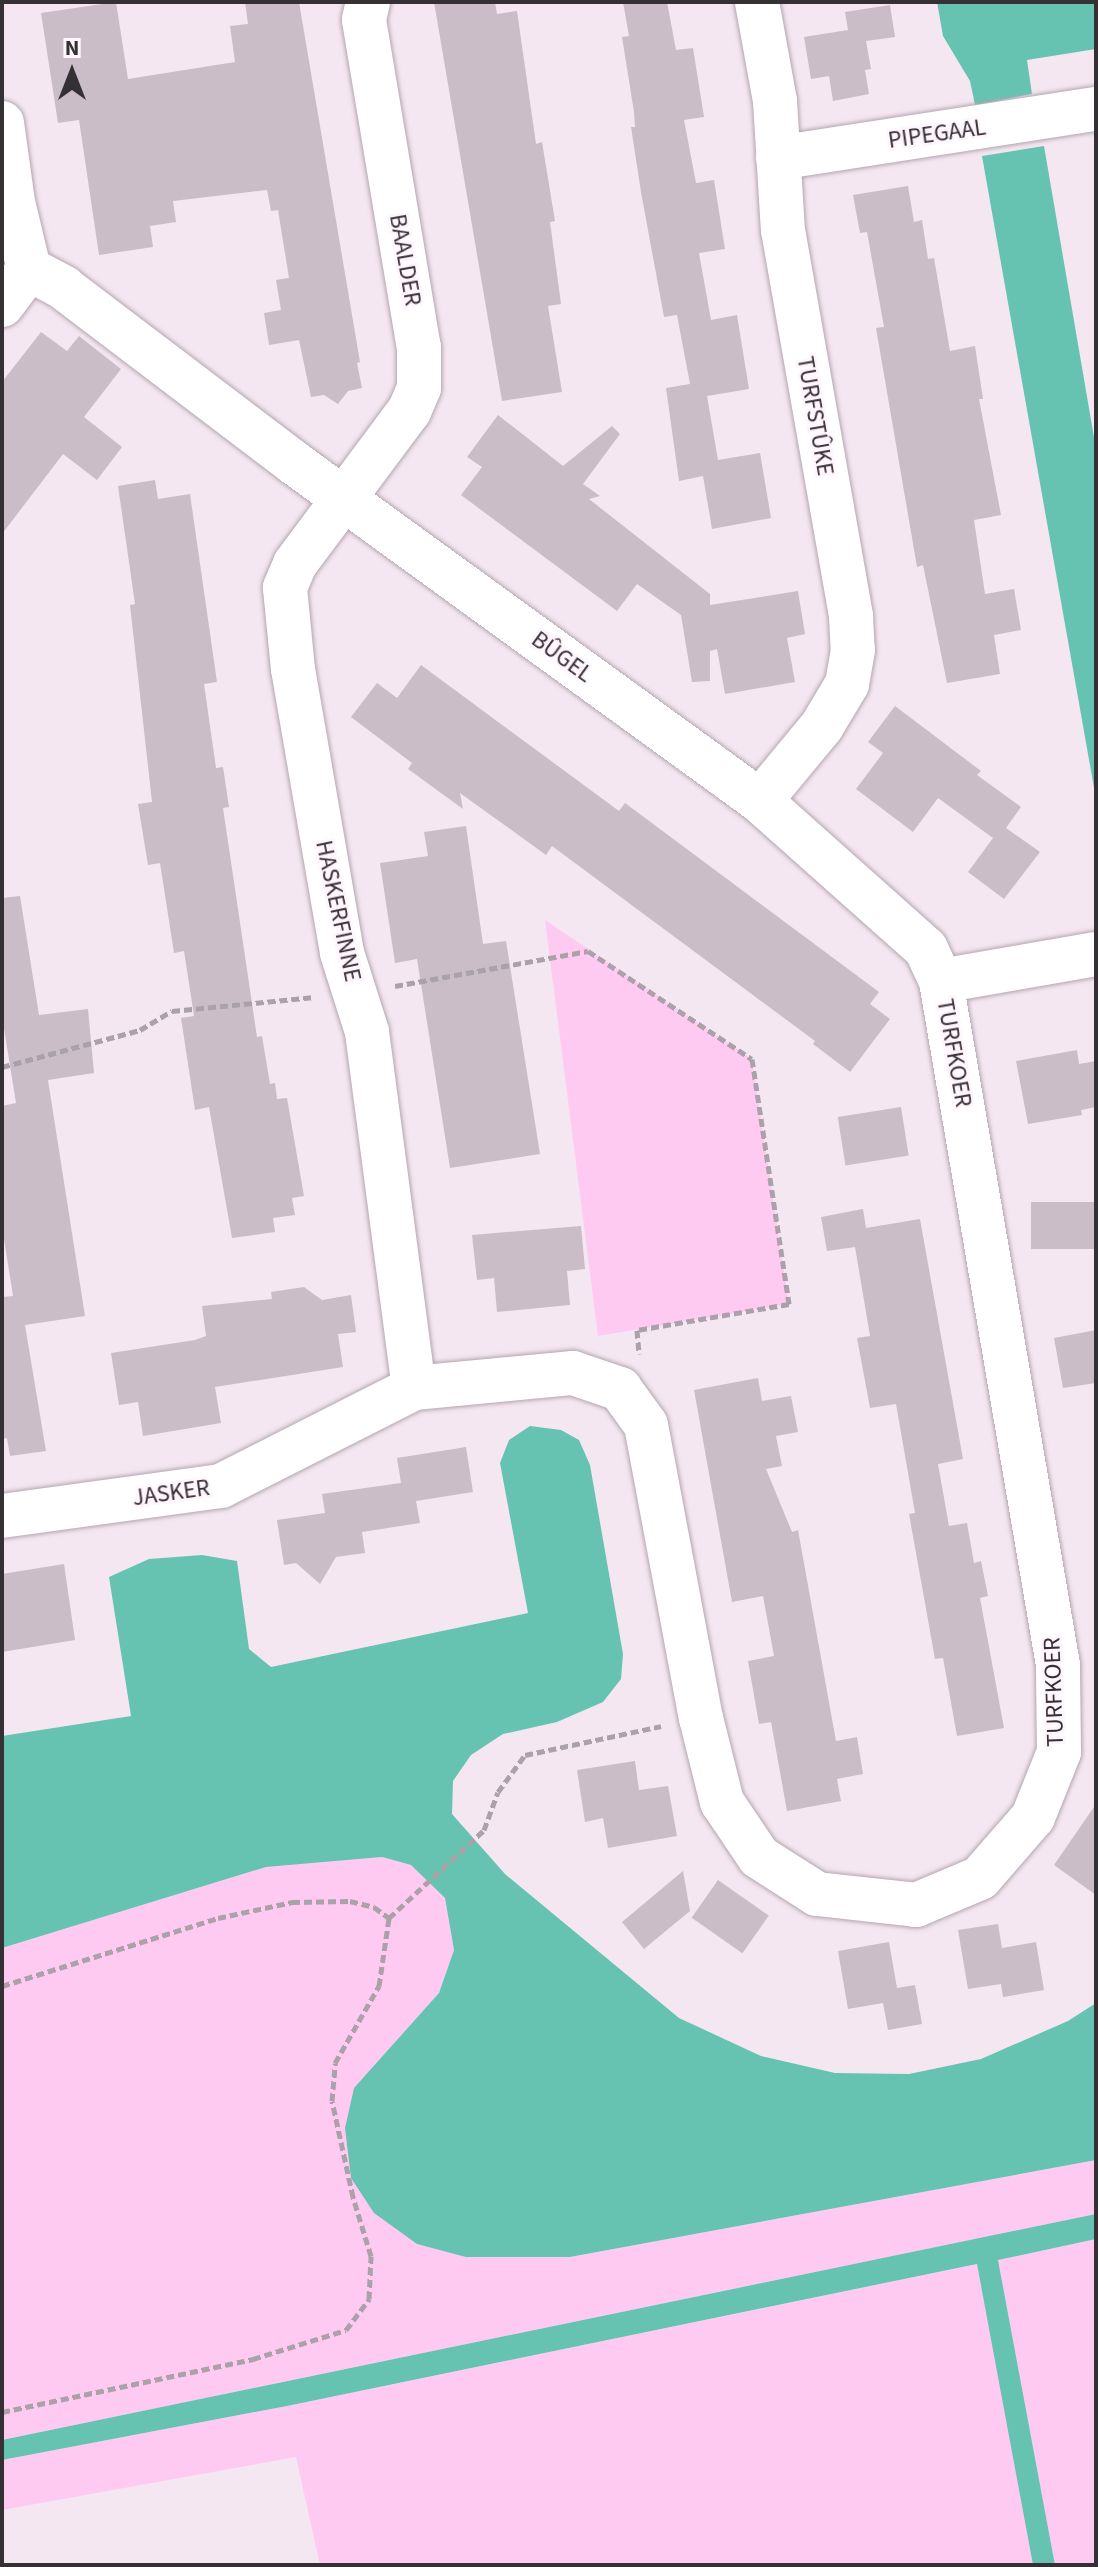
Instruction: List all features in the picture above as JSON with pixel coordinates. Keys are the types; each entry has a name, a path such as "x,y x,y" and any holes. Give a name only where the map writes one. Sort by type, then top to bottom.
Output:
{"street":[{"name":"BAALDER","path":"344,497 409,411 419,388 417,332 364,20 368,2"},
{"name":"TURFSTÛKE","path":"757,2 775,101 783,230 851,617 853,650 847,684 822,726 760,801"},
{"name":"PIPEGAAL","path":"778,158 1096,109"},
{"path":"2,123 13,202 29,269 2,305"},
{"name":"BÛGEL","path":"29,269 64,288 760,801 926,949 941,981"},
{"name":"HASKERFINNE","path":"344,497 295,564 285,588 304,733 342,953 367,1032 414,1388"},
{"path":"941,981 1096,954"},
{"name":"TURFKOER","path":"414,1388 573,1373 620,1389 646,1425 701,1718 722,1802 759,1857 817,1894 916,1905 980,1878 1033,1817 1059,1752 1058,1665 941,981"},
{"name":"JASKER","path":"2,1516 221,1486 414,1388"}],"path":[{"path":"2,1067 140,1030 172,1011 355,993 588,951 752,1059 789,1304 637,1330 640,1361"},
{"path":"2,2412 253,2359 346,2330 369,2299 371,2256 353,2197 332,2101 335,2063 379,1986 389,1918 484,1830 498,1792 525,1755 701,1718"},
{"path":"2,1986 218,1918 292,1902 350,1901 374,1907 389,1918"}],"shaded area":[{"path":"937,2 1096,2 1096,49 1027,60 1032,94 975,105 970,81 943,36"},
{"path":"1044,146 1096,449 1096,799 982,156"},
{"path":"545,920 752,1059 789,1304 598,1336"},
{"path":"530,1426 561,1430 579,1440 590,1465 623,1654 621,1679 603,1702 557,1722 503,1734 471,1755 453,1781 452,1814 505,1874 679,2018 761,2056 835,2073 909,2074 981,2059 1068,2021 1096,2003 1096,2160 570,2257 466,2257 417,2244 374,2213 351,2178 345,2128 354,2088 439,1993 454,1950 445,1898 411,1865 382,1857 266,1867 2,1948 2,1736 131,1716 109,1577 149,1559 202,1555 237,1561 249,1649 271,1667 528,1613 500,1463 509,1440"},
{"path":"382,1857 411,1865 445,1898 454,1950 439,1993 392,2046 509,2257 570,2257 1096,2160 1096,2214 2,2440 2,1948 266,1867"},
{"path":"1096,2214 1096,2239 998,2260 1055,2565 1033,2565 977,2264 287,2406 2,2460 2,2440"},
{"path":"1096,2239 1096,2565 1055,2565 998,2260"},
{"path":"978,2264 1033,2565 320,2565 296,2457 2,2510 2,2460 287,2406"}],"building":[{"path":"116,2 128,79 235,62 230,26 248,24 245,2 299,2 360,362 357,363 362,388 348,391 338,404 324,395 311,397 299,340 269,345 264,313 281,310 276,280 289,278 278,210 271,211 267,190 173,201 176,222 150,226 153,247 99,255 79,120 58,123 41,13"},
{"path":"434,2 495,2 497,14 517,11 536,144 542,142 555,221 550,222 561,304 548,306 562,392 502,401"},
{"path":"623,2 667,2 676,50 693,48 704,117 684,120 696,183 714,180 725,249 699,253 711,320 737,315 749,389 707,396 718,460 760,453 771,518 712,529 703,476 679,481 666,388 690,384 677,315 664,317 641,192 631,127 635,127 634,112 622,37 629,36"},
{"path":"890,5 895,37 866,41 871,69 865,70 869,94 833,101 829,76 811,79 804,37 848,30 845,12"},
{"path":"908,186 914,222 922,220 928,259 934,258 950,351 975,346 983,399 979,399 1001,515 974,520 985,594 1014,589 1021,630 994,635 1000,674 947,683 923,565 917,567 876,328 884,327 867,232 860,233 853,195"},
{"path":"41,332 67,351 79,336 121,369 84,417 122,447 97,480 63,454 2,534 2,382"},
{"path":"498,415 563,466 612,426 620,434 583,484 600,496 589,499 710,594 710,605 798,591 805,634 787,638 795,682 725,694 717,649 710,651 710,681 692,682 681,615 637,584 617,611 461,495 482,467 467,457"},
{"path":"155,480 158,499 190,494 217,682 204,684 216,768 223,767 229,807 223,808 257,1037 262,1036 270,1084 275,1083 277,1099 287,1098 304,1196 292,1198 295,1215 273,1218 275,1232 232,1238 209,1107 195,1110 181,1018 194,1016 184,951 174,953 160,863 148,865 138,804 152,802 130,605 135,604 118,486"},
{"path":"421,665 619,811 625,803 879,992 870,1004 890,1019 850,1072 813,1044 815,1041 552,846 546,855 460,793 463,809 408,769 412,763 351,717 377,683 397,698"},
{"path":"895,706 981,771 977,775 1021,807 1006,828 1040,852 1004,899 968,872 993,838 938,798 913,832 856,789 883,753 868,742"},
{"path":"466,826 483,944 506,941 540,1154 450,1168 417,959 395,963 380,863 428,856 424,832"},
{"path":"20,896 39,1015 88,1009 94,1073 48,1080 85,1316 25,1325 46,1451 10,1456 7,1438 2,1439 2,1297 13,1296 2,1226 2,1106 16,1103 2,1016 2,898"},
{"path":"1077,1050 1079,1064 1096,1061 1096,1107 1081,1110 1082,1115 1028,1124 1016,1061"},
{"path":"901,1107 909,1155 845,1165 838,1117"},
{"path":"1031,1202 1096,1202 1096,1249 1031,1249"},
{"path":"863,1209 866,1228 920,1219 963,1459 938,1464 949,1526 967,1523 974,1563 981,1561 988,1596 980,1598 1004,1728 957,1736 943,1658 935,1659 909,1514 915,1513 896,1404 870,1408 857,1338 870,1336 855,1247 827,1251 821,1217"},
{"path":"581,1226 585,1269 567,1271 570,1305 497,1312 494,1278 477,1280 472,1235"},
{"path":"304,1287 322,1300 351,1295 356,1332 338,1334 343,1367 215,1387 221,1423 143,1436 138,1402 119,1405 111,1353 206,1336 202,1306 272,1299 271,1292"},
{"path":"1096,1330 1096,1383 1063,1388 1054,1338"},
{"path":"758,1378 762,1401 791,1396 798,1432 776,1436 782,1466 766,1469 792,1532 798,1530 836,1741 857,1737 863,1774 837,1779 841,1801 787,1811 771,1722 759,1724 748,1661 774,1656 763,1596 732,1602 694,1390"},
{"path":"466,1447 473,1492 416,1501 420,1523 362,1532 365,1553 336,1557 320,1584 296,1563 284,1565 277,1520 325,1513 322,1494 401,1483 397,1458"},
{"path":"64,1564 75,1640 2,1652 2,1574"},
{"path":"635,1761 639,1790 668,1786 677,1836 608,1848 603,1818 585,1822 577,1770"},
{"path":"1096,1804 1096,1895 1054,1865"},
{"path":"683,1871 690,1911 644,1949 622,1922"},
{"path":"718,1880 769,1916 742,1953 692,1918"},
{"path":"998,1924 1002,1948 1036,1942 1044,1990 1003,1997 1001,1984 968,1989 958,1930"},
{"path":"889,1942 897,1988 915,1985 922,2024 888,2030 883,2003 848,2009 838,1951"}]}
